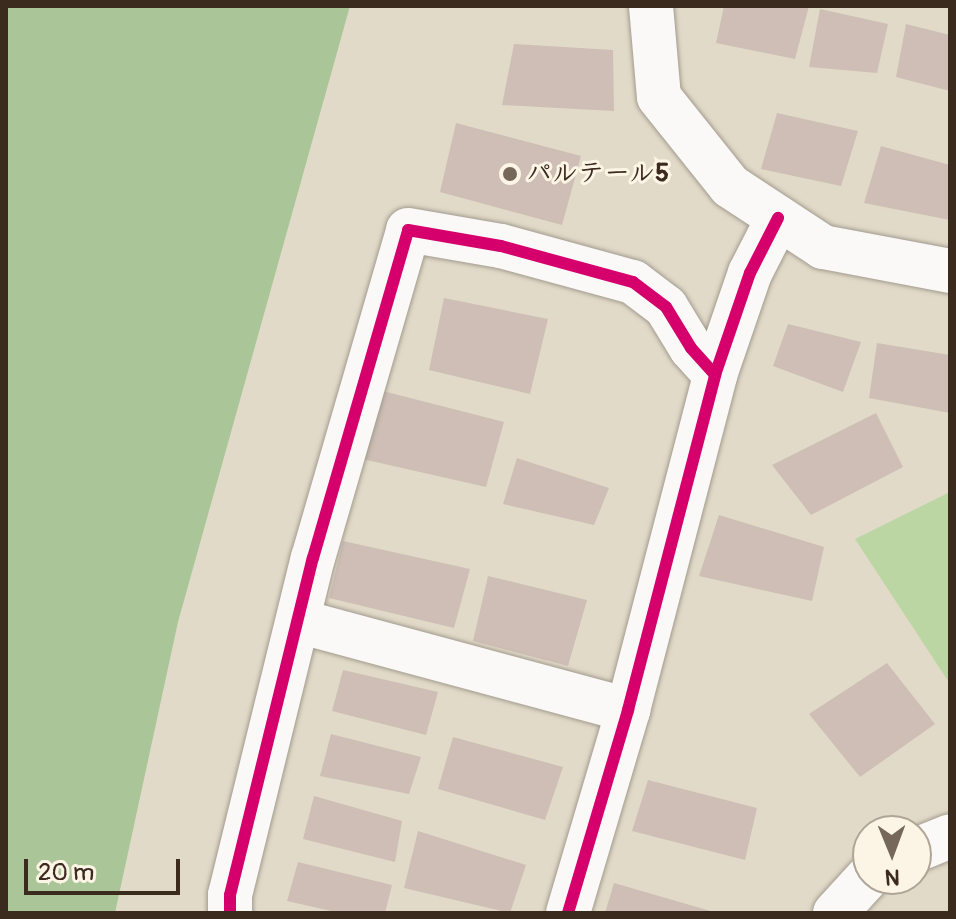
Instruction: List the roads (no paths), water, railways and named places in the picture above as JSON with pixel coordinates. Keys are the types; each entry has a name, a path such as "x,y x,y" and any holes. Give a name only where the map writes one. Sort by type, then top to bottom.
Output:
{"street":[{"path":"651,6 659,97 730,186 823,247 950,271"},
{"path":"568,913 628,710 715,375 750,273 778,218"},
{"path":"230,913 230,895 298,621 408,230 501,246 633,282 666,307 691,348 715,375"},
{"path":"298,621 628,710"},
{"path":"835,913 852,894"}],"place":[{"name":"パルテール5","path":"510,174"}]}
